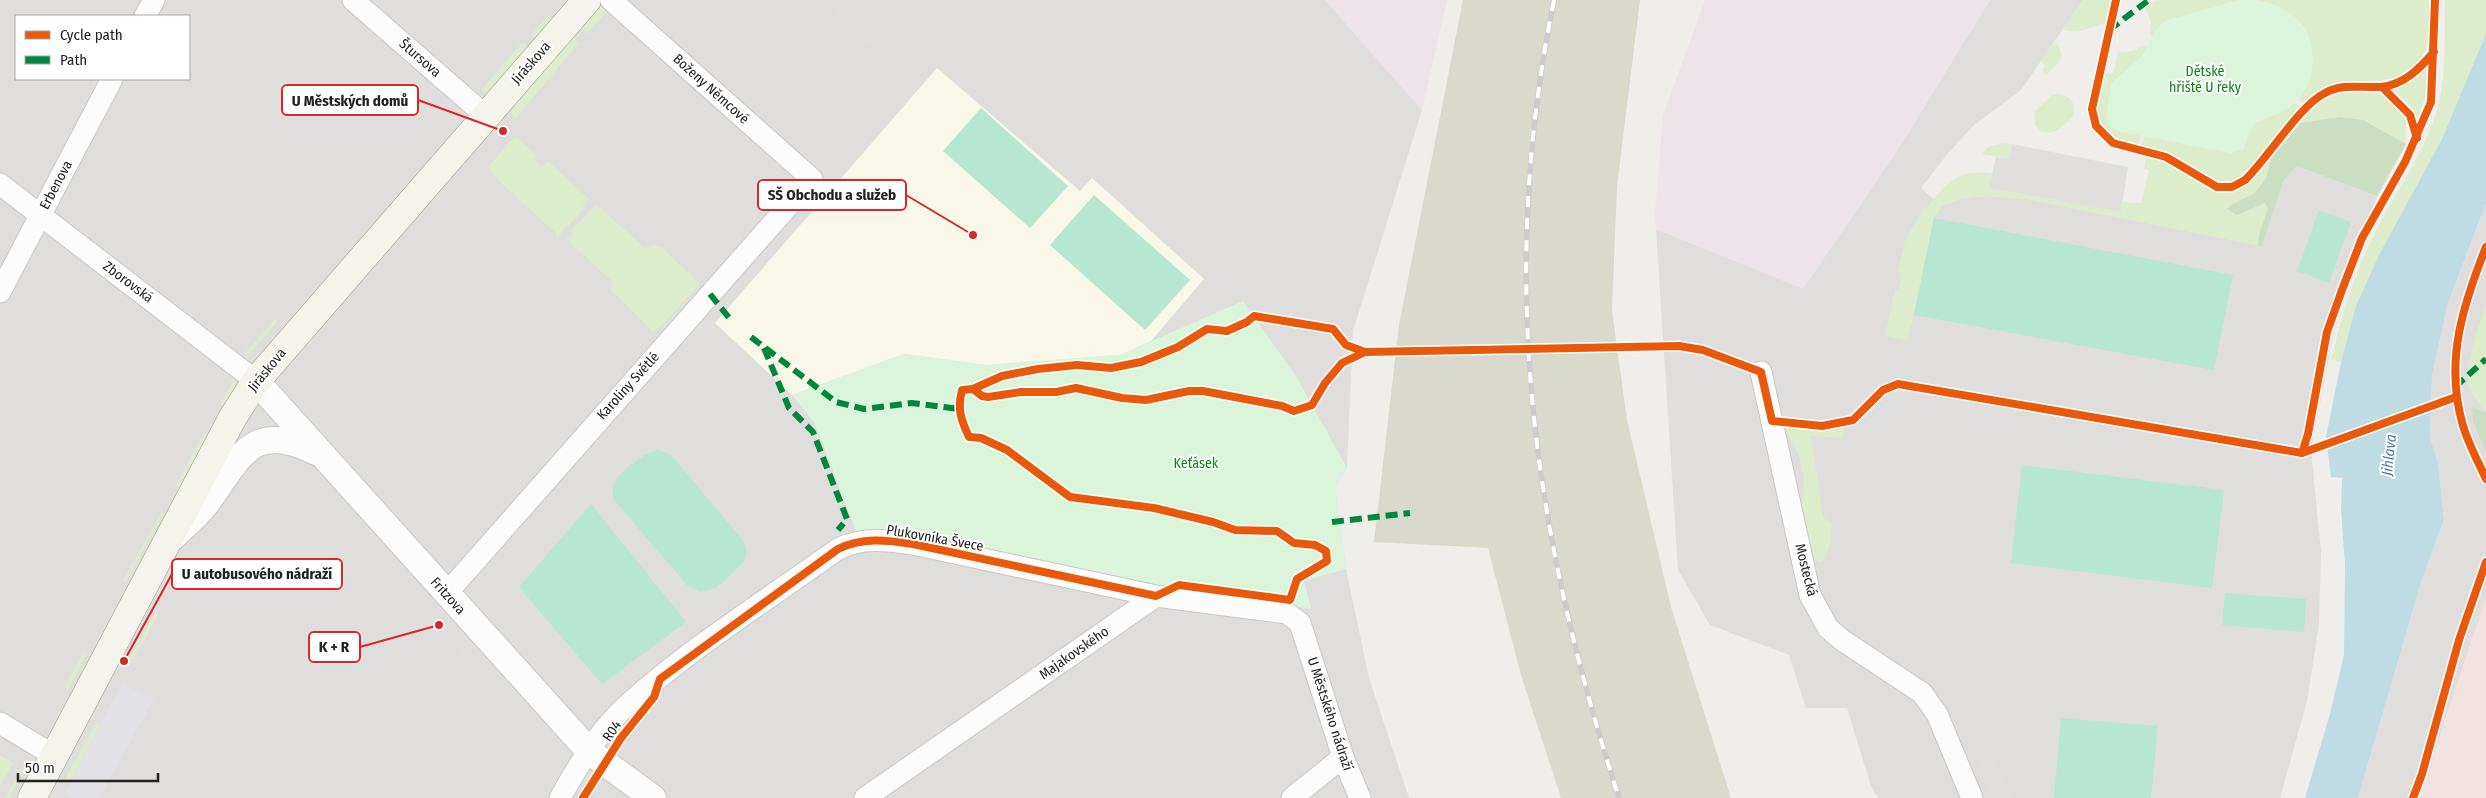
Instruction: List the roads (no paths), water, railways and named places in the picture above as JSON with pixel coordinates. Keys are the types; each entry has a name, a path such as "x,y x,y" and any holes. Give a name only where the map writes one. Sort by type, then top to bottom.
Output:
{"main road":[{"name":"Jiráskova","path":"32,798 233,417 256,381 587,0"}],"street":[{"path":"146,15 154,0"},
{"name":"Štursova","path":"353,0 486,116"},
{"name":"Boženy Němcové","path":"611,0 812,179"},
{"name":"Erbenova","path":"0,292 111,80"},
{"name":"Karoliny Světlé","path":"446,594 812,179"},
{"name":"Zborovská","path":"0,184 256,381"},
{"name":"Mostecká","path":"1760,372 1810,595 1828,628 1842,640 1922,693 1937,714 1972,798"},
{"name":"Fritzova","path":"256,381 590,752 653,798"},
{"path":"169,540 204,506 243,452 253,445 263,441 283,440 323,456"},
{"name":"Plukovníka Švece","path":"560,798 599,737 621,712 660,679 838,549 850,543 875,540 913,544 1156,596"},
{"name":"U Městského nádraží","path":"1156,596 1287,614 1300,623 1343,757 1360,798"},
{"name":"Majakovského","path":"865,798 1156,596"},
{"path":"0,724 53,755"},
{"path":"1292,798 1343,757"}],"water":[{"name":"Jihlava","path":"2486,34 2486,204 2448,303 2432,375 2430,437 2438,463 2444,520 2421,582 2358,798 2305,798 2330,714 2344,655 2345,565 2341,509 2342,478 2331,477 2326,437 2341,362 2356,306 2379,255 2442,139"}],"railway":[{"path":"1554,0 1537,103 1528,205 1527,304 1532,403 1545,501 1564,599 1589,698 1619,798"}],"place":[{"name":"U Městských domů","path":"503,131"},
{"name":"SŠ Obchodu a služeb","path":"973,235"},
{"name":"K + R","path":"439,625"},
{"name":"U autobusového nádraží","path":"124,661"}],"park label":[{"name":"Dětské hřiště U řeky","path":"2205,79"},
{"name":"Keťásek","path":"1196,463"}]}
